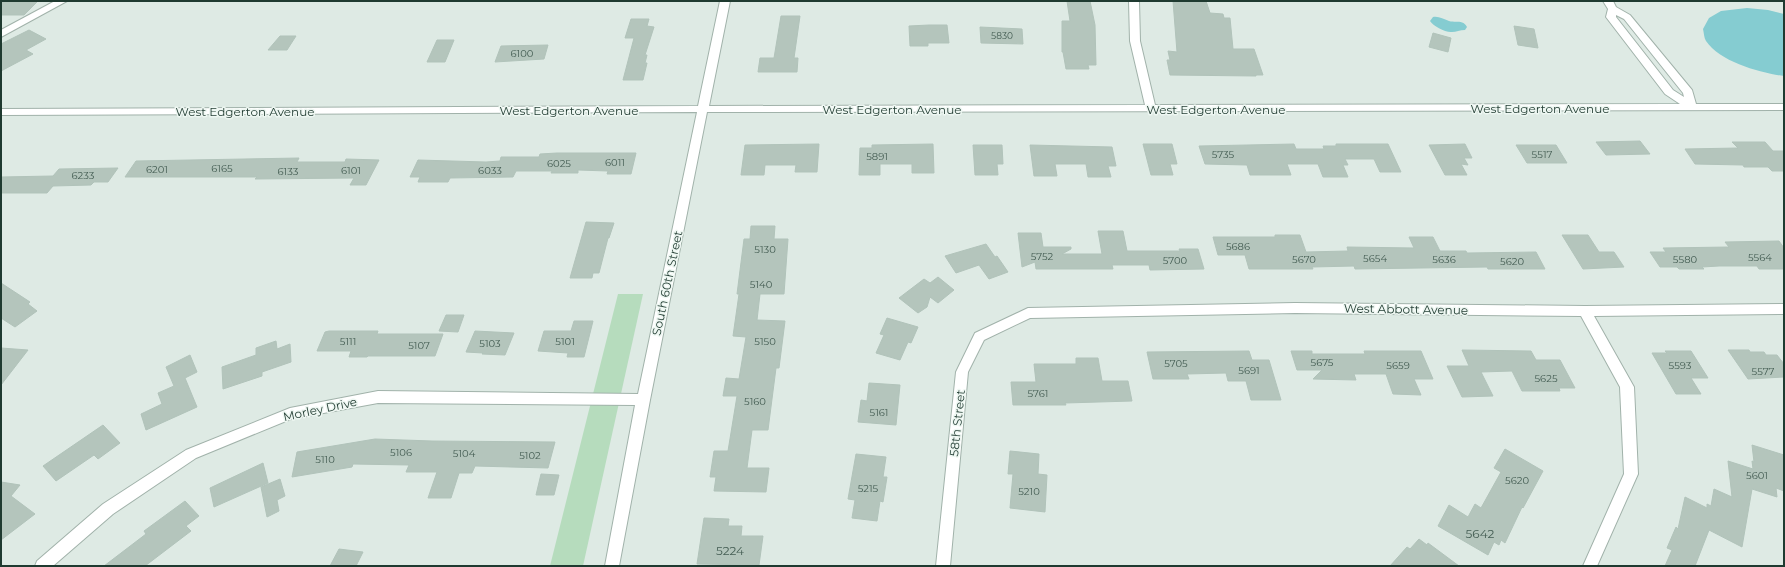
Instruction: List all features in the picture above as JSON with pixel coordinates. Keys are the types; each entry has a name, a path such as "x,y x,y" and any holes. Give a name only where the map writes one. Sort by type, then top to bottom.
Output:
{"street":[{"path":"1,34 62,1"},
{"name":"South 60th Street","path":"612,566 642,400 704,109 725,1"},
{"path":"1134,1 1134,41 1151,109"},
{"path":"1611,5 1611,17 1669,92 1692,107"},
{"path":"1611,5 1627,17 1688,92 1692,107"},
{"name":"West Edgerton Avenue","path":"1,112 1784,107"},
{"name":"West Abbott Avenue","path":"1028,314 1295,308 1585,311 1784,309"},
{"path":"1585,311 1627,387 1631,474 1590,566"},
{"name":"58th Street","path":"943,566 962,372 979,337 1028,314"},
{"name":"Morley Drive","path":"42,566 108,509 191,454 290,414 378,397 642,400"}],"green space":[{"path":"618,294 643,294 583,566 550,566"}],"water":[{"path":"1747,8 1768,10 1784,14 1784,76 1753,69 1731,61 1712,48 1705,40 1703,29 1709,18 1721,11"},
{"path":"1433,17 1439,17 1452,22 1461,22 1467,27 1465,30 1449,32 1434,25 1430,21"}],"building":[{"path":"1,1 38,1 24,15 1,15"},
{"path":"1067,1 1090,1 1095,25 1096,65 1088,65 1089,69 1066,69 1062,52 1062,21 1070,21"},
{"path":"1173,1 1206,1 1210,13 1223,14 1224,18 1230,18 1233,49 1254,49 1263,75 1170,75 1167,60 1170,60 1168,51 1177,52"},
{"path":"781,16 800,16 794,58 798,58 797,72 758,72 760,58 774,58"},
{"path":"631,19 649,19 647,26 654,27 645,55 647,55 645,63 647,63 643,80 623,80 634,38 625,38"},
{"path":"947,25 949,43 928,43 928,46 910,46 909,26"},
{"path":"1514,26 1534,29 1538,48 1518,45"},
{"path":"980,27 1022,29 1023,44 981,43"},
{"path":"29,30 46,39 26,50 33,54 1,71 1,44"},
{"path":"1433,33 1451,38 1448,52 1429,47"},
{"path":"280,36 296,36 287,50 268,50"},
{"path":"437,40 454,40 445,62 427,62"},
{"path":"548,45 544,59 495,62 501,46"},
{"path":"1640,141 1650,154 1606,155 1596,142"},
{"path":"1732,142 1765,142 1773,151 1784,151 1784,171 1772,171 1768,167 1744,167 1743,165 1695,164 1685,149 1738,148"},
{"path":"819,144 817,172 795,172 796,165 765,165 764,175 741,175 745,145"},
{"path":"933,144 934,173 912,173 912,164 880,164 880,175 859,175 860,148 872,148 872,145"},
{"path":"1143,144 1172,144 1177,164 1170,164 1173,175 1151,175"},
{"path":"1294,144 1296,149 1324,149 1323,146 1336,146 1336,144 1388,144 1401,172 1380,172 1374,159 1345,159 1348,165 1343,165 1348,177 1323,177 1318,164 1287,164 1291,175 1250,175 1247,165 1205,164 1199,146"},
{"path":"1465,144 1472,158 1464,158 1468,165 1461,164 1467,175 1445,175 1429,145"},
{"path":"973,145 1002,145 1003,164 997,164 998,175 975,175"},
{"path":"1030,145 1112,147 1116,166 1108,166 1111,177 1088,177 1086,164 1055,164 1057,176 1034,176"},
{"path":"1516,145 1556,145 1567,163 1527,163"},
{"path":"636,153 631,174 607,174 608,171 578,170 578,173 516,171 513,177 450,178 448,182 418,182 420,177 410,177 418,160 486,162 500,161 501,157 539,157 540,154"},
{"path":"299,158 297,162 345,162 346,159 379,160 366,185 350,185 354,178 255,179 257,177 125,177 136,161"},
{"path":"118,168 108,182 94,182 91,185 53,186 47,193 1,193 1,177 53,176 59,169"},
{"path":"586,222 614,223 608,238 599,273 593,273 592,278 570,278"},
{"path":"751,226 775,226 774,239 788,239 784,294 760,294 757,320 785,321 779,368 776,368 768,430 752,430 747,468 769,468 766,492 714,491 716,477 710,477 714,451 728,451 737,396 723,396 726,378 739,379 746,337 733,336 739,294 737,294 744,239 750,239"},
{"path":"1098,231 1123,231 1127,251 1180,251 1179,249 1198,249 1204,269 1150,270 1149,265 1112,265 1113,269 1036,269 1035,262 1022,267 1018,233 1041,233 1043,247 1071,247 1071,249 1062,254 1102,254"},
{"path":"1275,235 1300,235 1306,252 1348,251 1347,247 1414,248 1409,237 1433,237 1440,251 1466,251 1467,253 1536,252 1545,269 1488,269 1487,267 1355,269 1354,266 1312,267 1313,269 1249,269 1245,255 1218,255 1213,237 1275,237"},
{"path":"1562,235 1588,235 1599,252 1614,252 1624,267 1583,269"},
{"path":"1779,241 1784,248 1784,269 1759,269 1757,266 1702,267 1704,269 1660,267 1650,252 1666,252 1663,248 1729,247 1725,242"},
{"path":"986,244 995,257 997,256 1008,272 989,279 979,265 956,273 945,256"},
{"path":"938,277 954,290 938,303 930,297 927,307 918,313 899,298 924,279 930,283"},
{"path":"1,283 30,302 28,304 37,311 15,327 1,318"},
{"path":"446,315 464,315 458,332 439,331"},
{"path":"887,318 918,327 911,343 908,342 900,360 876,353 884,335 880,334"},
{"path":"574,321 593,321 584,357 567,357 568,353 538,351 544,331 571,331"},
{"path":"378,331 377,334 443,334 435,356 349,357 351,351 317,351 325,332"},
{"path":"475,331 514,333 505,355 466,352"},
{"path":"276,341 277,349 290,344 291,362 262,372 262,376 223,389 222,367 256,355 256,348"},
{"path":"1,348 28,350 1,385"},
{"path":"1462,350 1531,351 1536,360 1560,360 1575,388 1559,388 1560,391 1522,391 1512,371 1481,372 1493,396 1462,397 1447,366 1469,366"},
{"path":"1728,350 1749,350 1750,352 1764,352 1766,355 1777,355 1784,364 1784,377 1748,379"},
{"path":"1249,351 1252,360 1269,360 1281,400 1251,400 1246,381 1228,381 1226,373 1187,374 1189,379 1153,379 1147,352"},
{"path":"1291,351 1312,351 1312,354 1365,354 1364,351 1421,351 1433,379 1414,379 1421,395 1393,394 1386,374 1354,374 1356,380 1313,379 1322,370 1297,370"},
{"path":"1665,351 1691,351 1708,378 1691,378 1701,394 1676,394 1652,353 1667,353"},
{"path":"190,355 197,372 185,378 197,407 146,430 141,414 162,404 158,393 174,386 166,367"},
{"path":"1076,358 1098,358 1102,381 1128,381 1132,401 1065,403 1066,405 1013,405 1011,382 1036,382 1034,364 1076,364"},
{"path":"869,383 900,385 896,425 858,422 861,400 867,401"},
{"path":"103,425 120,443 98,459 94,455 56,481 43,466"},
{"path":"375,439 555,442 548,468 475,466 472,473 459,473 451,498 428,498 437,472 406,472 409,465 353,464 352,467 292,477 297,452"},
{"path":"1752,445 1784,455 1784,491 1776,488 1777,497 1752,489 1742,547 1709,530 1695,566 1665,566 1672,550 1667,548 1676,527 1678,529 1685,497 1707,508 1707,504 1711,506 1714,489 1732,497 1728,461 1753,469 1752,461 1754,462"},
{"path":"1505,449 1543,471 1523,508 1522,507 1505,543 1501,540 1499,545 1494,542 1488,555 1438,526 1449,505 1468,517 1475,504 1481,508 1501,472 1494,468"},
{"path":"1010,451 1039,454 1038,474 1047,475 1045,512 1010,508 1013,474 1008,474"},
{"path":"856,454 886,457 883,477 887,477 883,502 880,501 877,521 852,518 855,500 848,499"},
{"path":"263,463 268,483 214,507 210,488"},
{"path":"541,474 559,475 554,495 536,495"},
{"path":"280,479 285,496 277,500 279,511 267,517 261,487"},
{"path":"1,482 20,485 11,496 35,514 1,540"},
{"path":"185,501 199,516 186,526 191,531 145,566 104,566 146,534 144,531"},
{"path":"704,518 729,519 728,526 742,526 741,536 763,536 759,565 697,564"},
{"path":"1419,539 1427,545 1428,543 1459,566 1390,566 1407,547 1410,549"},
{"path":"339,549 363,552 356,566 330,566"}]}
